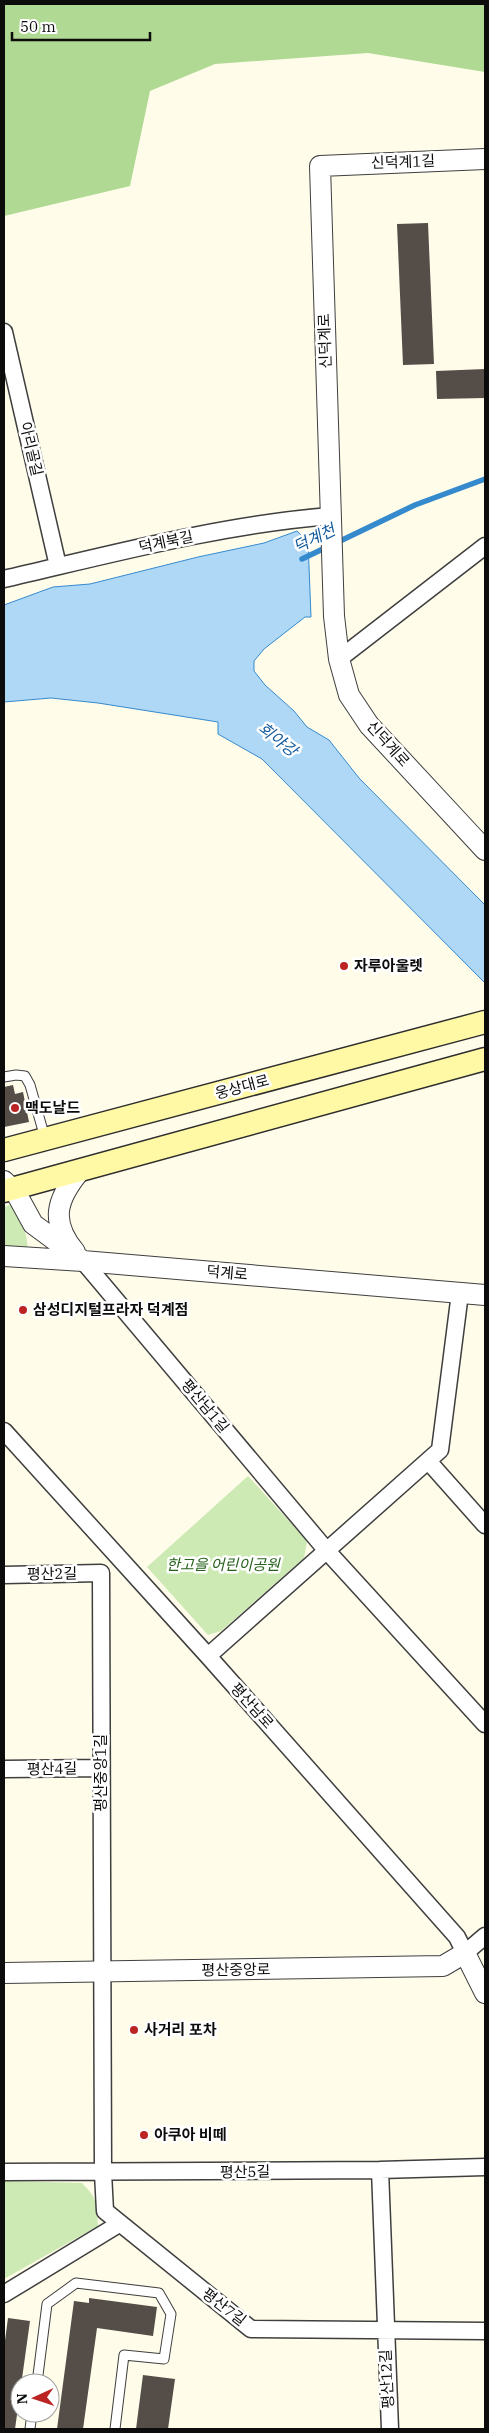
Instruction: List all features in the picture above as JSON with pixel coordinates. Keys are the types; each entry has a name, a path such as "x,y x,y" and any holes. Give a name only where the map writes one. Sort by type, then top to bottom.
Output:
{"main road":[{"name":"웅상대로","path":"4,1150 483,1023"},
{"path":"7,1187 79,1172 485,1059"}],"street":[{"name":"신덕계1길","path":"320,166 485,159"},
{"name":"신덕계로","path":"320,166 330,516 334,616 339,658 349,695 369,725 485,850"},
{"name":"아리골길","path":"4,332 58,566"},
{"name":"덕계북길","path":"4,579 231,528 271,521 330,516"},
{"path":"339,658 485,546"},
{"path":"79,1172 61,1196 59,1209 60,1226 67,1242 83,1261"},
{"path":"7,1187 34,1224 83,1261"},
{"name":"덕계로","path":"4,1256 485,1295"},
{"name":"평산남1길","path":"83,1261 327,1551 485,1724"},
{"path":"208,1656 429,1462 440,1450 460,1293"},
{"name":"평산남로","path":"4,1431 208,1656 457,1937 485,1993"},
{"path":"429,1462 485,1525"},
{"path":"101,1573 118,1557"},
{"name":"평산2길","path":"4,1575 101,1573"},
{"name":"평산중앙1길","path":"101,1573 100,1768 104,1972 103,2173"},
{"name":"평산4길","path":"4,1770 100,1768"},
{"path":"465,1953 485,1936"},
{"name":"평산중앙로","path":"4,1973 443,1966 465,1953"},
{"name":"평산5길","path":"4,2172 103,2173 485,2167"},
{"name":"평산12길","path":"380,2170 390,2429"},
{"name":"평산7길","path":"103,2173 105,2211 251,2329 485,2330"},
{"path":"4,2294 119,2224"}],"lane":[{"path":"4,1077 25,1076 30,1085 45,1139"},
{"path":"38,2373 47,2304 76,2283 159,2294 170,2314 164,2359 124,2355 115,2429"}],"green space":[{"path":"4,4 485,4 485,72 368,53 215,64 150,91 130,186 4,216"},
{"path":"10,1205 18,1215 23,1226 28,1251 4,1250 4,1207"},
{"name":"한고을 어린이공원","path":"248,1476 307,1541 304,1558 221,1631 208,1635 147,1567"},
{"path":"4,2181 82,2183 96,2203 98,2226 4,2279"}],"water":[{"name":"회야강","path":"297,531 308,542 311,617 305,617 264,649 254,661 254,671 265,685 294,711 307,727 329,740 359,778 485,905 485,983 262,759 218,734 218,722 98,703 51,698 4,702 4,605 53,587 90,584 198,557 264,543"}],"building":[{"path":"428,223 434,364 403,365 397,224"},
{"path":"485,369 485,398 437,399 436,371"},
{"name":"맥도날드","path":"13,1085 15,1094 23,1092 29,1122 4,1127 4,1087"},
{"path":"89,2298 157,2307 153,2336 97,2328 83,2429 57,2429 58,2423 60,2423 60,2406 74,2301 89,2303"},
{"path":"8,2318 30,2321 23,2373 10,2373 10,2423 16,2423 15,2429 4,2429 4,2348"},
{"path":"143,2375 175,2379 168,2429 136,2429"}],"waterway":[{"name":"덕계천","path":"336,543 415,505 485,479"},
{"name":"덕계천","path":"302,559 327,547"}],"place":[{"name":"자루아울렛","path":"344,966"},
{"name":"맥도날드","path":"15,1108"},
{"name":"삼성디지털프라자 덕계점","path":"23,1310"},
{"name":"사거리 포차","path":"134,2030"},
{"name":"아쿠아 비떼","path":"144,2135"}]}
